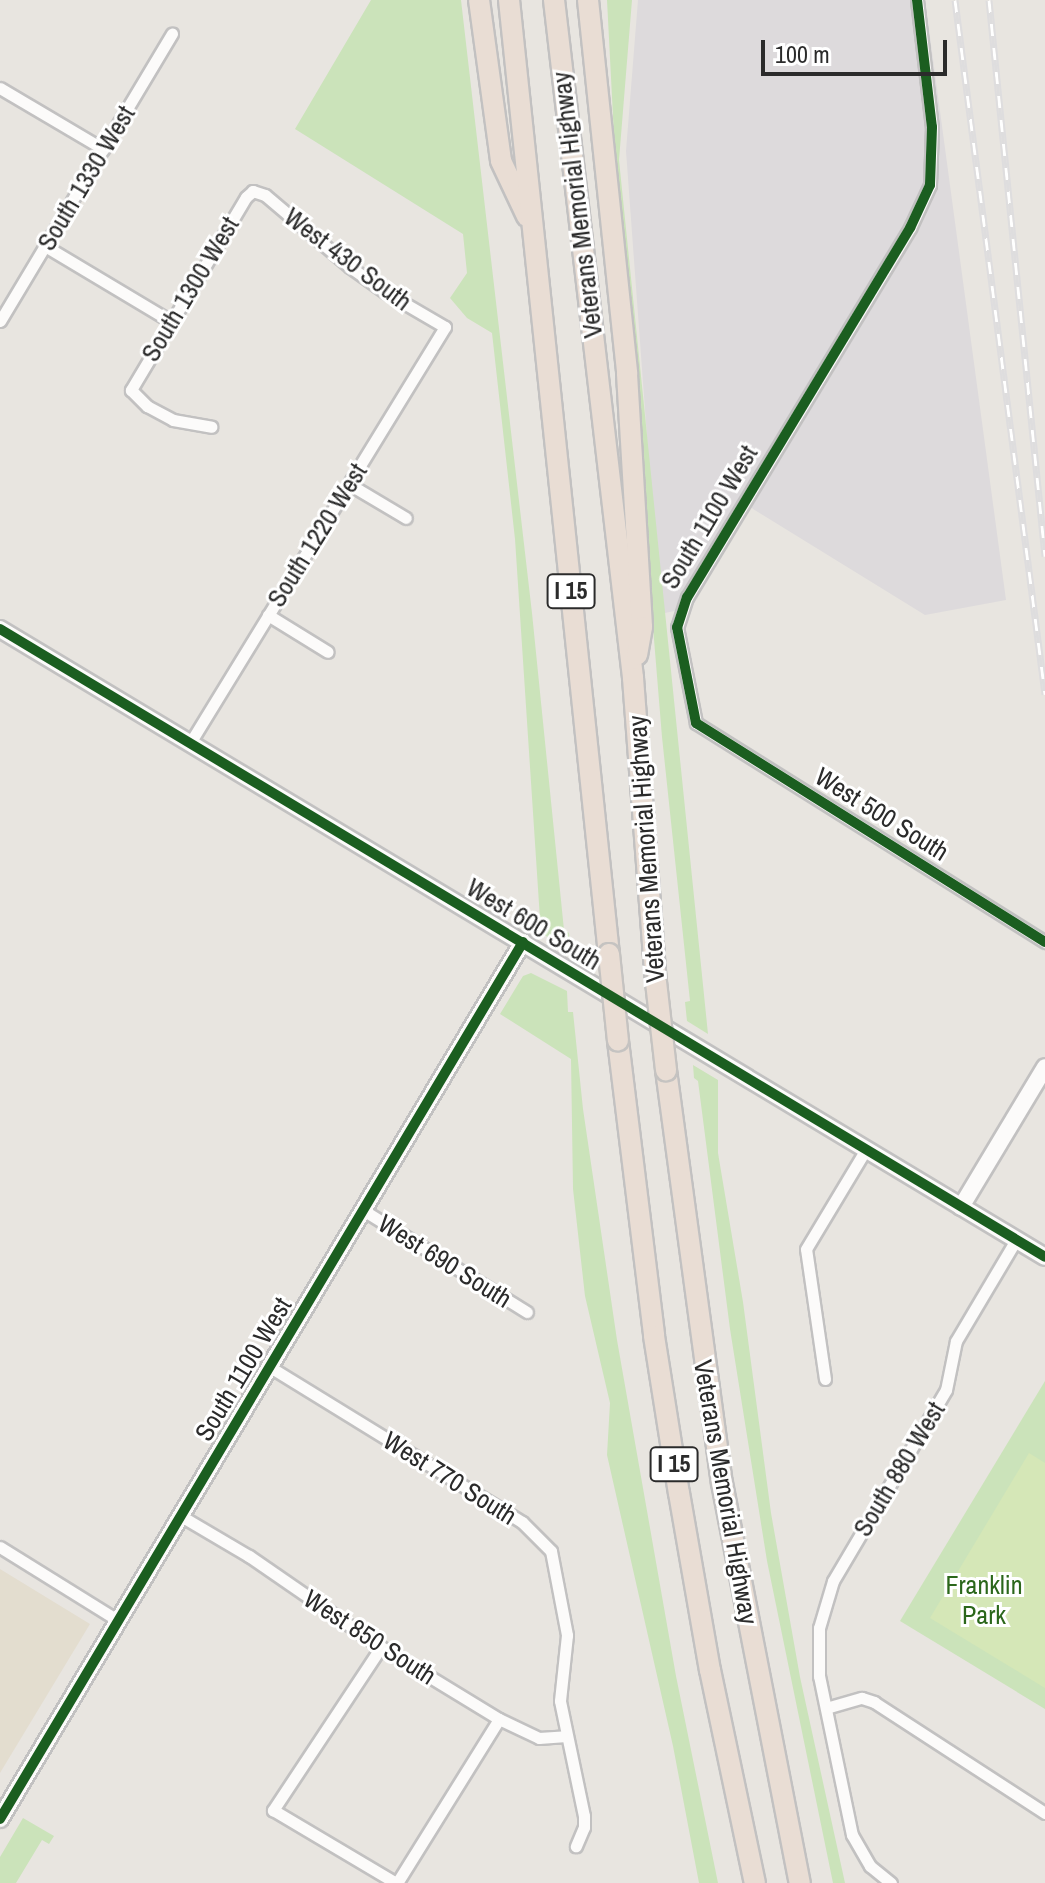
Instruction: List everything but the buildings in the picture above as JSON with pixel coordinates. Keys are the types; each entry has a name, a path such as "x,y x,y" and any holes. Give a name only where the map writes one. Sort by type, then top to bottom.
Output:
{"highway":[{"path":"479,0 501,161 533,227"},
{"name":"Veterans Memorial Highway","path":"509,0 618,1041 654,1336 708,1657 755,1883"},
{"name":"Veterans Memorial Highway","path":"554,0 633,678 656,982 666,1070 722,1483 800,1883"},
{"path":"588,0 636,501 642,627 633,678"},
{"path":"598,83 601,52 599,0"}],"street":[{"name":"South 1100 West","path":"696,723 677,627 679,610 910,228 930,185 932,127 917,0"},
{"name":"South 1330 West","path":"0,321 172,34"},
{"path":"0,88 103,149"},
{"name":"South 1300 West","path":"211,427 189,425 161,414 131,390 246,197 253,191"},
{"name":"West 430 South","path":"253,191 265,195 350,267 445,327"},
{"path":"45,246 172,322"},
{"name":"South 1220 West","path":"190,743 445,327"},
{"path":"349,484 406,518"},
{"path":"268,615 328,652"},
{"name":"West 600 South","path":"0,629 1045,1257"},
{"name":"West 500 South","path":"696,723 1045,942"},
{"name":"South 1100 West","path":"0,1819 523,942"},
{"path":"961,1207 1045,1067"},
{"path":"825,1379 806,1249 866,1149"},
{"name":"West 690 South","path":"363,1210 527,1312"},
{"name":"South 880 West","path":"891,1883 870,1866 852,1835 817,1652 819,1628 831,1585 946,1390 956,1341 1016,1240"},
{"name":"West 770 South","path":"270,1367 540,1536 556,1564 567,1635 560,1691 566,1736 584,1816 584,1827 576,1846"},
{"name":"West 850 South","path":"181,1516 249,1556 381,1647 499,1719 539,1738 566,1736"},
{"path":"0,1547 119,1621"},
{"path":"381,1647 273,1810 397,1883 499,1719"},
{"path":"826,1708 862,1698 874,1702 1045,1813"}],"shaded area":[{"path":"638,0 925,0 1006,600 925,615 753,509 745,500 679,610 660,614 626,151"},
{"path":"0,1569 90,1624 0,1773"}],"green space":[{"path":"371,0 461,0 532,613 564,930 569,933 570,950 534,929 540,919 515,539 492,333 467,318 450,298 467,273 463,234 295,129"},
{"path":"607,0 632,0 619,160 708,1034 687,1021 685,1002 690,1001 662,737 616,175"},
{"path":"531,973 567,991 568,1012 573,1012 583,1109 617,1340 676,1676 718,1883 699,1883 673,1746 607,1455 610,1403 585,1296 573,1189 571,1059 500,1014 523,976"},
{"path":"693,1065 718,1080 718,1153 743,1302 771,1513 800,1677 845,1883 833,1883 767,1561 730,1329 698,1081 694,1078"},
{"name":"Franklin Park","path":"1045,1381 1045,1709 900,1621"},
{"name":"Franklin Park","path":"1029,1453 1045,1463 1045,1688 930,1618"},
{"path":"23,1818 54,1836 49,1844 42,1840 16,1883 0,1883 0,1857"}],"railway":[{"path":"955,0 1045,694"},
{"path":"989,0 1045,556"}],"cycle path":[{"path":"917,0 932,127 930,185 910,228 687,597 677,627 696,723 1045,942"},
{"path":"0,629 1045,1257"},
{"path":"0,1819 523,942"}]}
